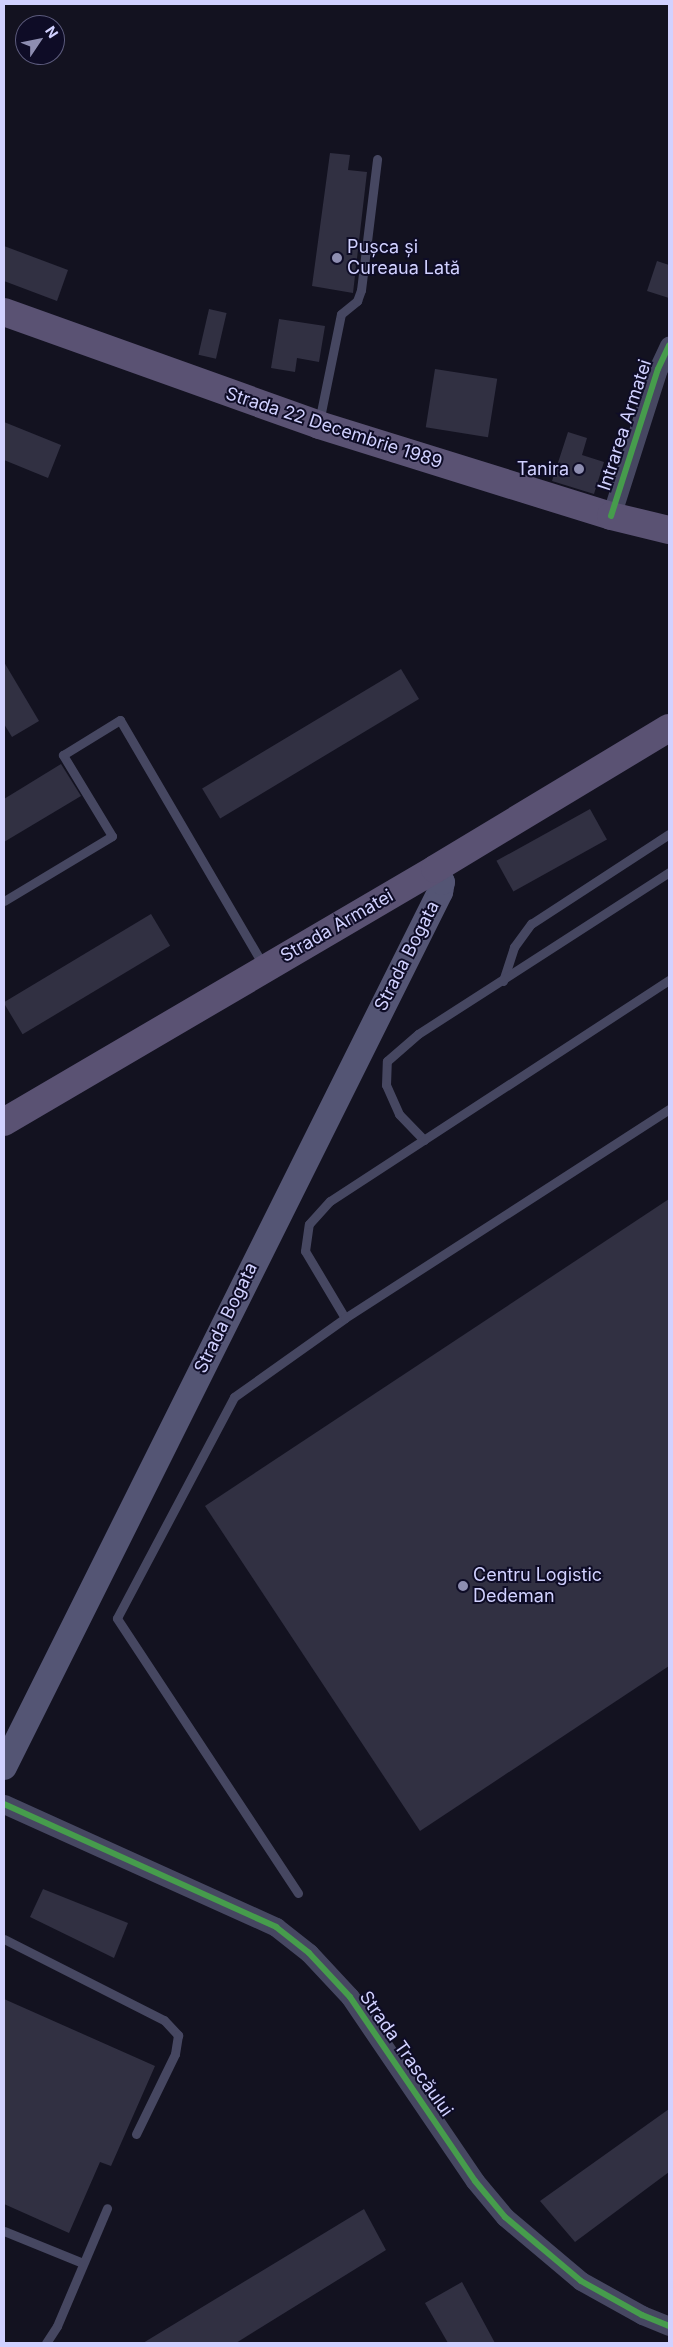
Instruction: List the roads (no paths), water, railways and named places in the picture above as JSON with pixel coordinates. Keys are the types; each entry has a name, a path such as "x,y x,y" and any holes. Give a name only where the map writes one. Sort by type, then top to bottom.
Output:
{"main road":[{"name":"Strada 22 Decembrie 1989","path":"4,312 319,425 611,516 669,530"},
{"name":"Strada Armatei","path":"4,1122 435,869 669,728"},
{"name":"Strada Bogata","path":"4,1767 440,892 442,882 435,869"}],"street":[{"name":"Intrarea Armatei","path":"611,516 658,368 669,345"},
{"name":"Strada Trascăului","path":"4,1804 232,1906 283,1932 309,1953 350,1997 475,2181 505,2217 581,2281 642,2316 669,2326"}],"lane":[{"path":"319,425 341,314 357,301 361,290 377,159"},
{"path":"4,902 112,836 63,755 120,720 266,968"},
{"path":"503,981 514,947 531,924 669,834"},
{"path":"424,1140 398,1114 386,1085 387,1061 418,1034 503,981 669,872"},
{"path":"345,1318 306,1251 309,1224 330,1201 669,980"},
{"path":"298,1893 116,1618 234,1397 345,1318 669,1109"},
{"path":"4,1939 164,2020 178,2035 174,2054 136,2134"},
{"path":"46,2343 56,2326 107,2208"},
{"path":"4,2231 83,2263"}],"place":[{"name":"Pușca și Cureaua Lată","path":"337,258"},
{"name":"Tanira","path":"579,469"},
{"name":"Centru Logistic Dedeman","path":"463,1586"}]}
